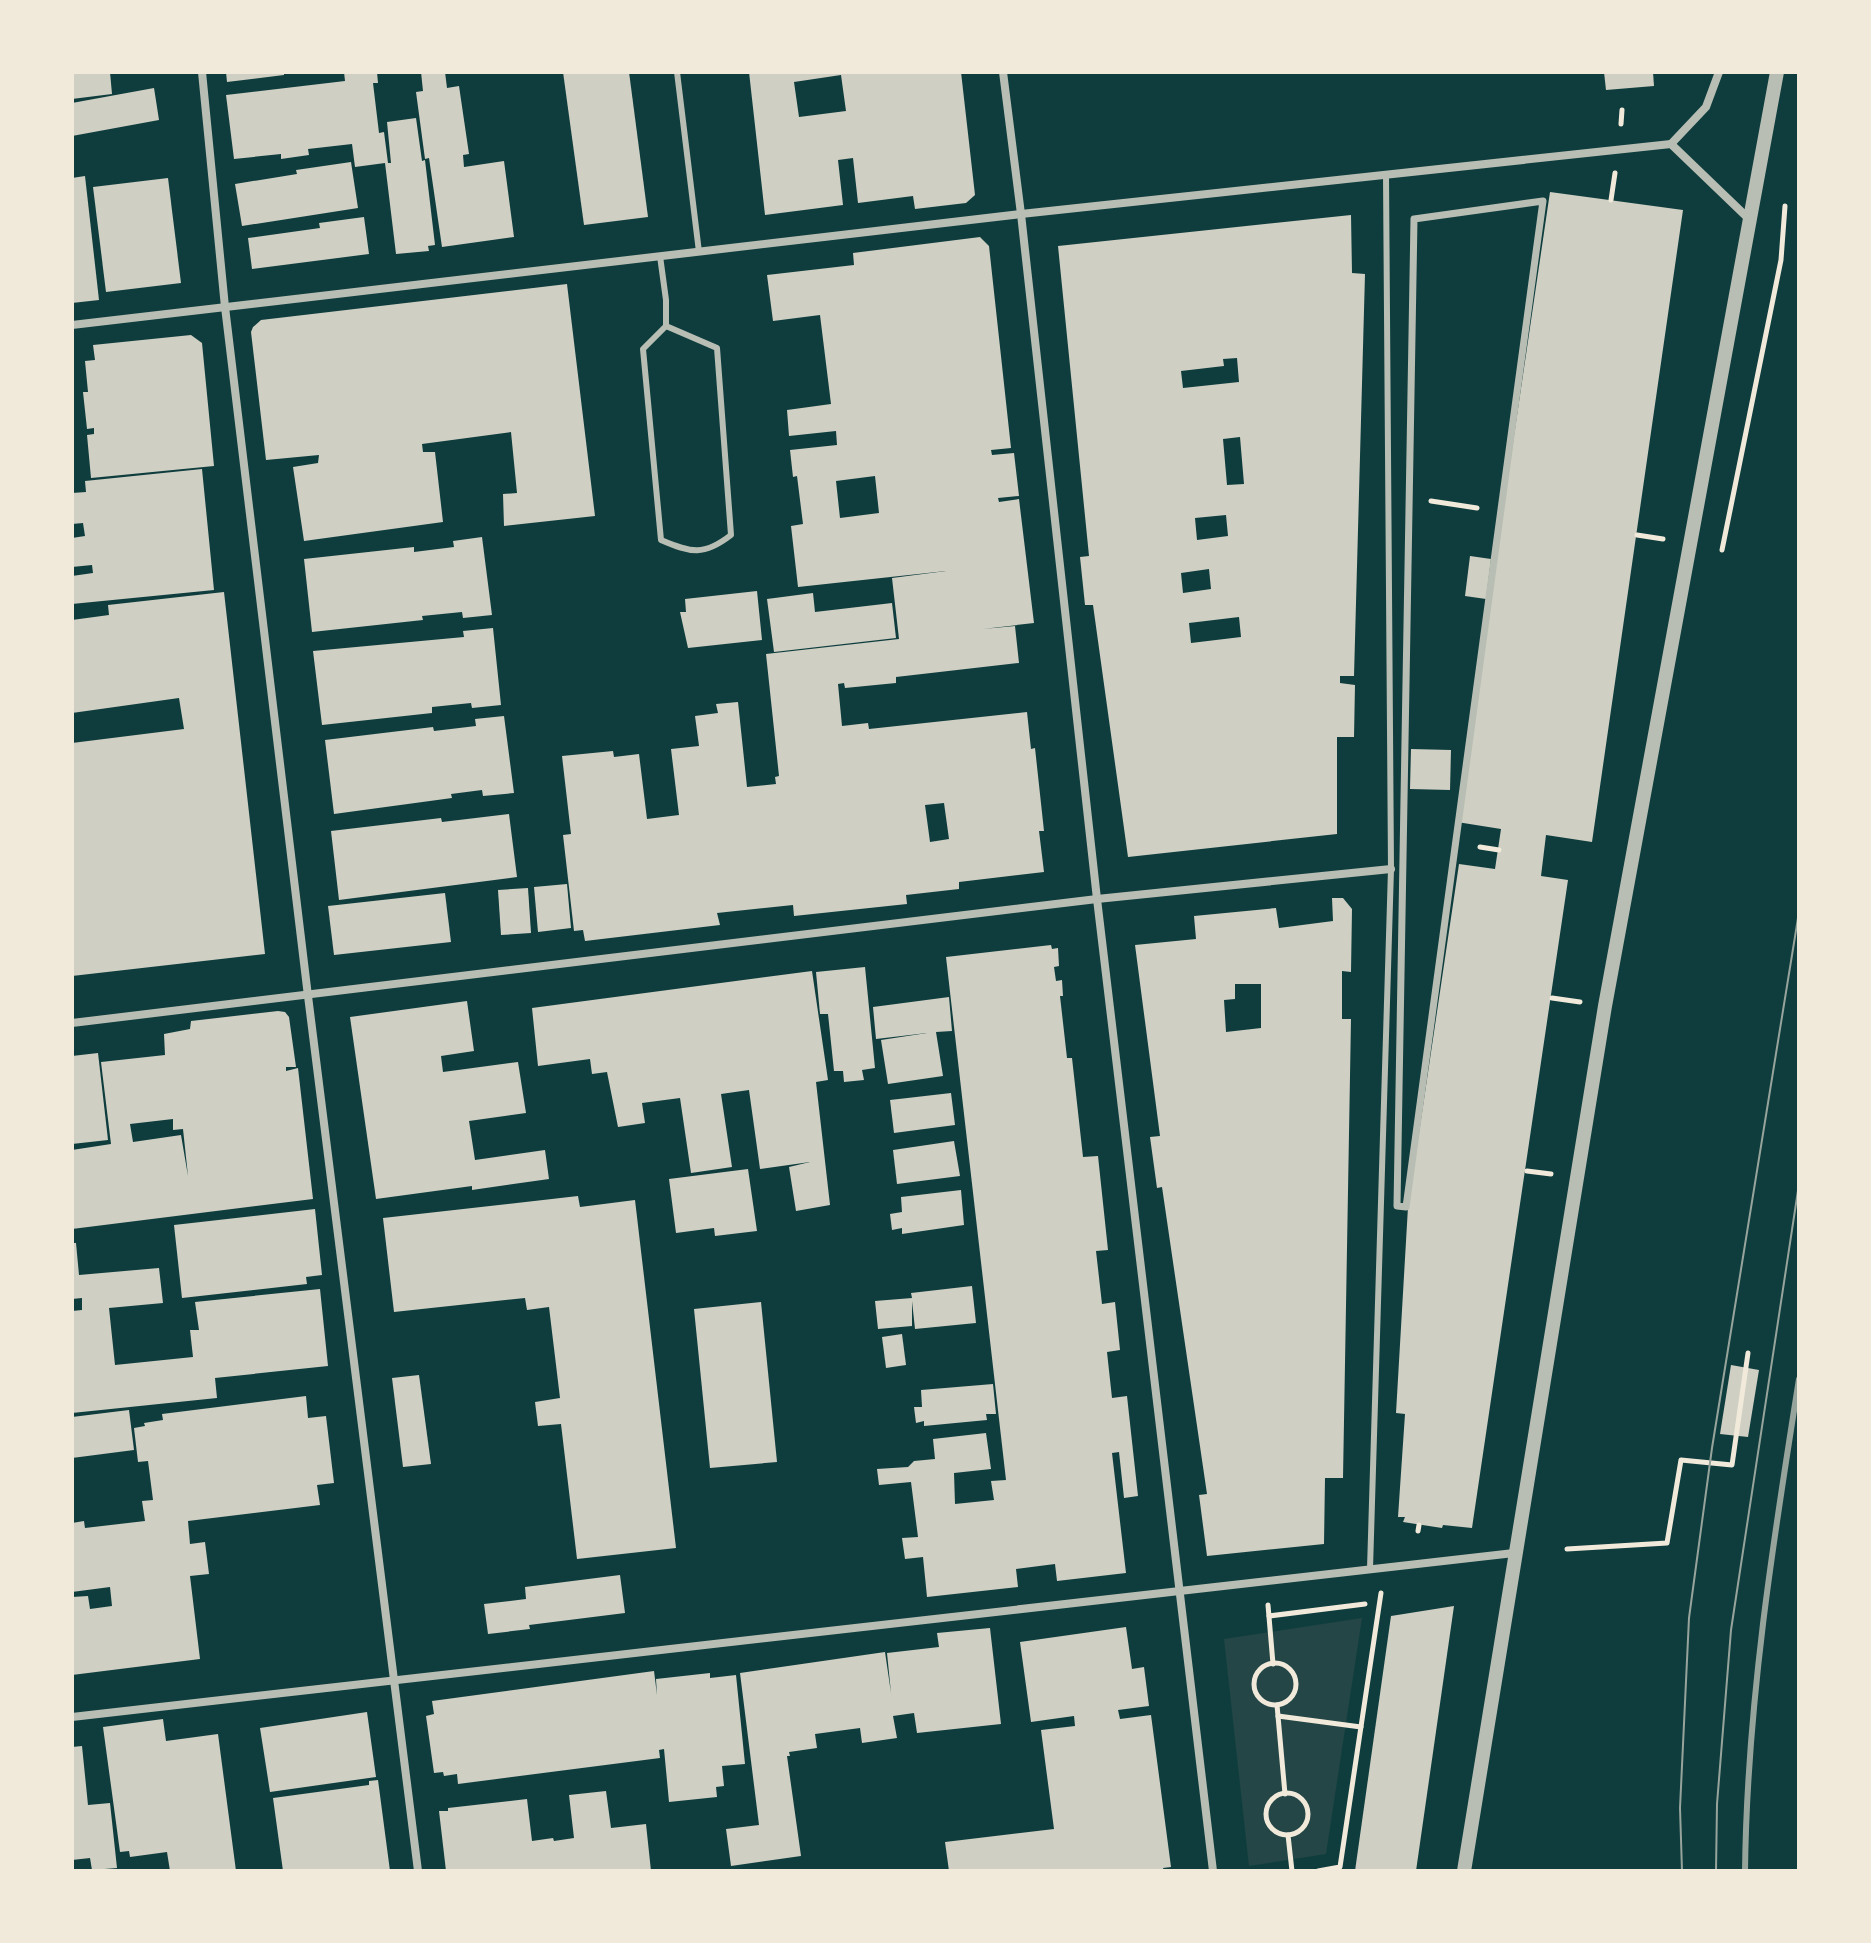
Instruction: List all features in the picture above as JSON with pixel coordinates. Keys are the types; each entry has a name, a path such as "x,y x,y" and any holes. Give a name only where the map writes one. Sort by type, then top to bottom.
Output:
{"street":[{"path":"202,72 225,307 418,1871"},
{"path":"1003,72 1097,899 1213,1871"},
{"path":"72,325 1021,214 1671,144 1706,107 1719,72"},
{"path":"1464,1871 1605,1006 1777,72"},
{"path":"1671,144 1749,219"},
{"path":"1543,201 1406,1207 1397,1206 1409,497 1414,219 1543,201"},
{"path":"72,1023 1097,899 1391,869"},
{"path":"72,1717 1514,1553"}],"lane":[{"path":"677,72 699,252"},
{"path":"1370,1569 1391,869 1386,175"},
{"path":"660,256 666,326 643,349 661,540 690,552 717,546 731,535 717,348 666,326"}],"path":[{"path":"1409,497 1501,512"},
{"path":"1567,1549 1667,1543 1681,1460 1732,1465 1748,1353"},
{"path":"1318,1871 1340,1867 1385,1568"},
{"path":"1265,1581 1273,1664"},
{"path":"1269,1616 1365,1604"},
{"path":"1282,1663 1296,1675 1296,1692 1284,1704 1277,1705 1269,1705 1256,1694 1254,1677 1266,1664 1282,1663"},
{"path":"1277,1705 1285,1794"},
{"path":"1278,1716 1361,1727"},
{"path":"1294,1793 1307,1805 1308,1821 1295,1834 1281,1835 1267,1824 1266,1806 1277,1794 1285,1794 1294,1793"},
{"path":"1288,1835 1292,1871"}],"shaded area":[{"path":"1362,1618 1326,1854 1249,1866 1224,1639"}],"building":[{"path":"72,72 110,72 112,94 72,99"},
{"path":"226,72 284,72 284,75 227,82"},
{"path":"344,72 377,72 378,83 373,83 379,133 384,132 388,163 391,163 387,122 416,118 422,161 425,160 435,245 428,246 429,251 396,254 385,163 355,167 352,144 308,149 309,155 281,159 281,154 234,159 226,95 345,81"},
{"path":"421,72 445,72 447,88 459,86 469,154 463,155 464,167 504,161 514,237 442,247 416,92 423,91"},
{"path":"563,72 629,72 648,217 584,225"},
{"path":"749,72 961,72 975,195 966,203 915,209 913,196 858,203 853,158 838,160 843,205 765,215","holes":["841,75 846,111 799,117 794,82"]},
{"path":"1604,72 1653,72 1654,86 1606,90"},
{"path":"154,88 159,120 72,136 72,103"},
{"path":"351,162 358,208 242,226 235,184"},
{"path":"85,176 99,300 72,303 72,178"},
{"path":"168,178 181,283 106,292 93,187"},
{"path":"1550,192 1683,210 1592,842 1546,835 1541,876 1568,880 1472,1528 1443,1525 1442,1528 1403,1522 1405,1517 1398,1517 1405,1414 1396,1413 1408,1207 1459,864 1495,869 1501,829 1457,822"},
{"path":"1351,215 1352,273 1365,274 1354,676 1340,676 1340,683 1355,685 1354,737 1337,737 1337,834 1128,857 1093,605 1085,605 1080,557 1089,556 1058,246","holes":["1237,358 1239,382 1183,388 1181,371 1224,366 1223,359","1240,437 1244,484 1227,485 1223,439","1226,515 1228,536 1197,540 1195,518","1209,569 1211,589 1183,593 1181,573","1239,617 1241,637 1191,643 1189,623"]},
{"path":"364,217 369,254 252,269 248,238 320,228 319,223"},
{"path":"980,237 989,246 1011,448 991,450 992,455 1014,453 1019,496 998,498 999,502 1019,499 1034,623 983,629 1015,626 1019,663 896,677 896,683 845,688 844,683 838,684 842,726 868,723 869,729 1027,712 1031,749 1035,748 1044,831 1039,831 1044,872 959,882 959,889 906,895 907,904 794,916 793,905 717,913 720,925 585,941 583,930 574,931 563,835 571,834 562,756 613,751 614,757 639,754 647,819 679,815 671,749 699,746 695,716 718,713 716,704 738,702 747,787 776,784 775,777 779,776 766,654 899,639 892,578 946,571 798,587 791,526 803,524 790,450 837,445 836,431 789,436 787,410 831,404 820,315 773,321 767,275 854,265 853,253","holes":["875,476 879,513 840,518 836,481","944,803 949,839 930,842 925,805"]},
{"path":"567,284 595,516 504,526 503,494 517,493 511,432 422,444 423,452 435,452 443,522 304,541 293,467 318,463 319,455 266,460 251,332 253,327 261,320"},
{"path":"191,335 202,343 214,466 91,478 87,435 94,434 94,428 87,429 83,392 88,392 85,361 95,360 93,345"},
{"path":"202,469 214,590 72,604 72,576 93,573 92,565 72,567 72,538 85,536 83,523 72,524 72,493 86,492 85,481"},
{"path":"482,537 492,615 463,618 462,612 422,616 423,620 312,632 304,559 414,547 414,552 454,547 453,541"},
{"path":"1470,556 1491,559 1486,599 1465,596"},
{"path":"757,591 762,640 688,648 680,612 686,612 685,599"},
{"path":"224,592 265,954 72,976 72,743 184,729 179,698 72,713 72,620 109,615 108,605"},
{"path":"813,593 815,612 892,603 896,638 774,652 767,599"},
{"path":"493,628 501,705 472,708 471,703 432,707 432,713 322,725 313,651 464,637 463,631"},
{"path":"504,716 514,793 483,796 482,790 451,794 452,798 334,814 325,740 433,727 434,731 476,726 475,719"},
{"path":"1411,749 1451,750 1450,790 1410,789"},
{"path":"509,814 517,877 339,900 331,831 441,818 442,822"},
{"path":"567,884 571,928 538,932 534,887"},
{"path":"528,888 531,933 501,935 498,890"},
{"path":"445,893 451,942 334,955 328,906"},
{"path":"1332,898 1343,898 1352,909 1351,972 1342,971 1342,1019 1351,1019 1343,1478 1325,1478 1324,1544 1207,1556 1199,1495 1207,1494 1162,1187 1157,1188 1150,1137 1160,1136 1135,945 1196,939 1194,916 1276,908 1279,928 1333,921","holes":["1235,984 1261,984 1261,1028 1226,1032 1224,1000 1235,999"]},
{"path":"1051,945 1052,949 1058,948 1059,966 1054,967 1056,981 1062,980 1063,996 1060,996 1067,1058 1072,1058 1083,1157 1098,1156 1108,1250 1096,1251 1102,1304 1115,1302 1120,1350 1107,1352 1112,1398 1127,1396 1138,1496 1124,1498 1119,1452 1112,1453 1126,1573 1057,1581 1055,1564 1016,1569 1018,1587 927,1597 923,1557 905,1559 902,1538 918,1537 911,1482 879,1485 877,1469 908,1467 914,1461 935,1459 933,1439 986,1433 991,1469 954,1473 955,1504 994,1500 991,1481 1006,1480 946,957"},
{"path":"865,967 875,1068 862,1070 864,1080 844,1082 843,1071 834,1071 828,1014 820,1014 816,972"},
{"path":"812,971 828,1080 816,1082 830,1205 796,1211 789,1167 810,1162 760,1169 749,1090 721,1094 732,1167 691,1173 680,1098 642,1103 645,1123 618,1127 607,1072 592,1074 590,1059 538,1066 532,1008"},
{"path":"949,997 952,1031 936,1032 943,1076 888,1084 881,1040 927,1033 876,1039 873,1007"},
{"path":"467,1001 474,1051 441,1056 443,1072 518,1062 526,1113 469,1121 475,1160 545,1150 549,1179 376,1199 350,1017"},
{"path":"278,1011 285,1012 289,1017 296,1067 286,1067 286,1071 298,1068 313,1199 72,1229 72,1150 111,1144 101,1062 165,1055 164,1034 190,1029 191,1021","holes":["173,1119 173,1130 183,1129 188,1176 181,1135 133,1142 130,1124"]},
{"path":"98,1053 108,1140 72,1144 72,1056"},
{"path":"951,1093 955,1125 894,1133 890,1100"},
{"path":"954,1141 960,1176 897,1184 893,1150"},
{"path":"748,1169 757,1231 715,1236 714,1228 676,1233 669,1179"},
{"path":"961,1190 964,1225 902,1234 902,1228 892,1230 890,1214 902,1212 901,1197"},
{"path":"578,1196 580,1207 635,1200 676,1548 577,1559 561,1424 538,1426 535,1402 560,1398 549,1307 527,1310 525,1298 394,1312 383,1218"},
{"path":"315,1209 322,1275 306,1277 307,1284 182,1298 174,1225"},
{"path":"72,1243 76,1243 79,1275 159,1268 163,1303 109,1308 115,1365 193,1357 190,1330 199,1330 195,1302 320,1289 328,1366 215,1378 217,1398 72,1413 72,1311 82,1310 82,1298 72,1299"},
{"path":"972,1286 976,1323 915,1329 912,1301 912,1326 878,1329 875,1301 912,1298 911,1293"},
{"path":"761,1302 777,1462 710,1468 694,1309"},
{"path":"902,1334 906,1365 886,1368 882,1337"},
{"path":"1731,1365 1759,1370 1748,1437 1720,1434"},
{"path":"419,1375 431,1464 403,1467 392,1378"},
{"path":"993,1384 996,1414 986,1414 987,1420 924,1426 924,1421 916,1423 914,1407 922,1407 921,1390"},
{"path":"306,1396 308,1418 326,1416 334,1483 317,1485 320,1505 188,1521 190,1544 205,1542 209,1574 190,1576 200,1659 72,1675 72,1597 88,1596 90,1609 112,1606 110,1587 72,1592 72,1523 84,1521 85,1528 145,1521 142,1501 153,1500 148,1461 138,1462 134,1428 163,1420 162,1414"},
{"path":"129,1410 134,1450 72,1458 72,1417"},
{"path":"620,1575 625,1613 529,1625 530,1629 488,1634 484,1604 526,1599 525,1587"},
{"path":"1454,1606 1416,1871 1355,1871 1391,1616"},
{"path":"1126,1627 1132,1669 1144,1667 1149,1706 1118,1710 1120,1719 1151,1715 1171,1867 1163,1868 1164,1871 949,1871 945,1842 1054,1829 1041,1730 1075,1726 1074,1716 1031,1722 1020,1642"},
{"path":"990,1628 1001,1724 917,1733 914,1713 893,1716 897,1738 862,1743 860,1728 815,1734 817,1748 789,1752 790,1756 787,1756 801,1856 731,1866 726,1829 759,1825 740,1673 885,1652 891,1693 887,1653 939,1647 937,1633"},
{"path":"654,1671 657,1695 656,1679 710,1673 710,1678 736,1675 745,1764 722,1766 724,1786 716,1787 717,1797 669,1802 664,1749 659,1750 660,1758 458,1784 457,1774 444,1776 443,1772 434,1773 426,1716 434,1714 432,1701"},
{"path":"367,1712 376,1777 270,1792 260,1728"},
{"path":"163,1719 166,1741 218,1734 236,1871 170,1871 167,1852 130,1857 129,1851 120,1852 103,1727"},
{"path":"82,1746 88,1805 110,1803 117,1868 92,1870 90,1858 72,1860 72,1747"},
{"path":"378,1780 390,1871 283,1871 273,1798 369,1785 369,1781"},
{"path":"606,1791 611,1828 646,1824 651,1871 446,1871 439,1811 527,1799 532,1841 553,1838 554,1841 574,1838 569,1795"}],"tram line":[{"path":"1682,1871 1680,1808 1689,1618 1712,1448 1799,912"},
{"path":"1716,1871 1717,1804 1731,1630 1799,1184"}],"railway":[{"path":"1745,1871 1756,1685 1799,1379"}]}
